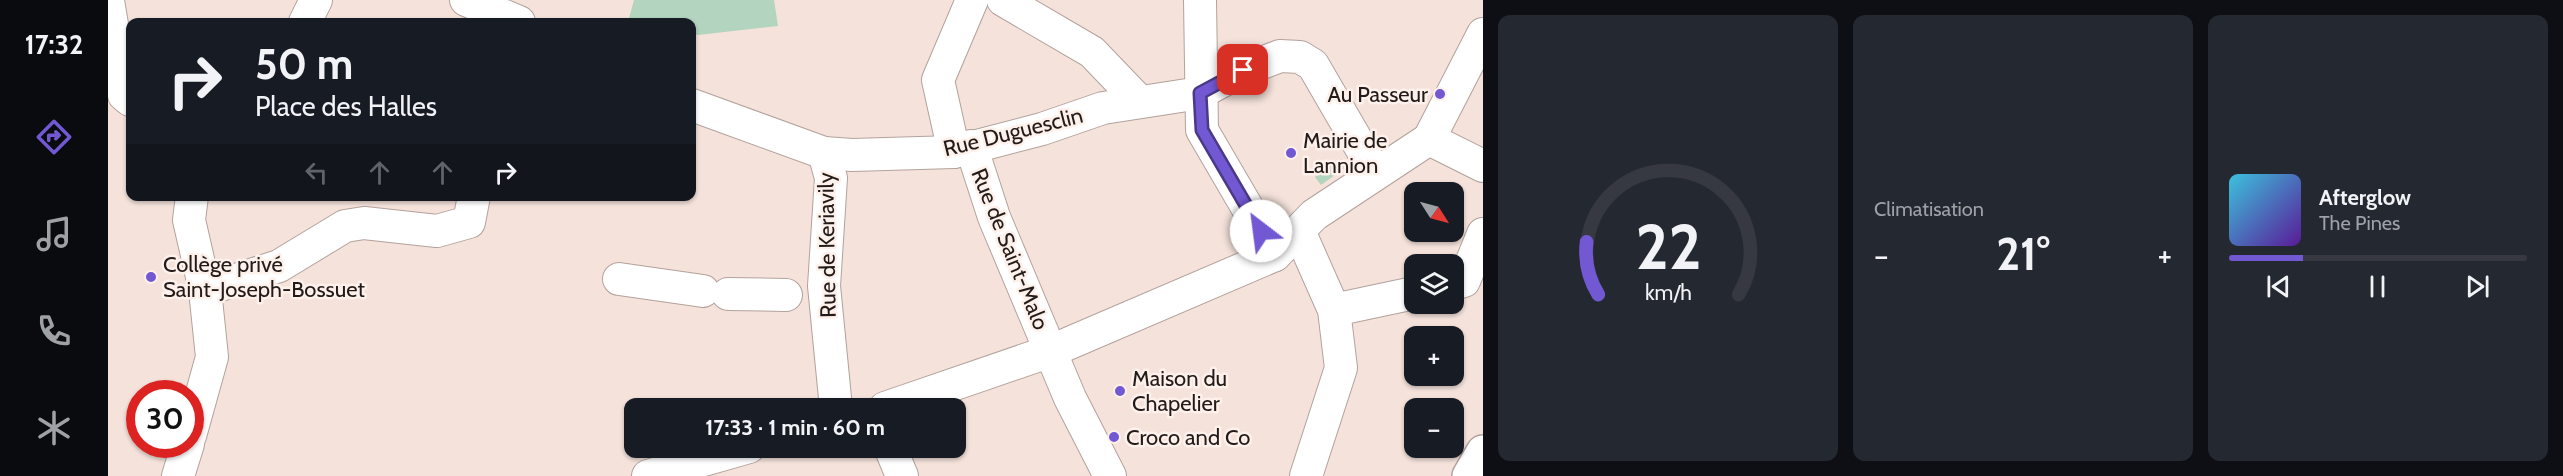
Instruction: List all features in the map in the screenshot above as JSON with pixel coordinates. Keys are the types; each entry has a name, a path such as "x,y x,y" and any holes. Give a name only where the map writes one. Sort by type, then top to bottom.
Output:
{"street":[{"path":"307,18 316,0"},
{"path":"465,0 508,18"},
{"name":"Rue de Saint-Malo","path":"972,0 938,80 962,149 994,217 1078,417 1110,476"},
{"path":"1003,0 1092,52 1139,101"},
{"path":"1200,0 1202,130 1275,255"},
{"path":"108,1 126,97"},
{"path":"914,398 1051,351 1275,255 1314,215 1375,172 1429,139 1483,34"},
{"path":"1200,93 1243,70 1280,56 1300,57 1313,66 1375,172"},
{"name":"Rue Duguesclin","path":"696,106 824,153 852,155 962,149 1042,129 1103,108 1200,93"},
{"path":"1429,139 1483,166"},
{"name":"Rue de Keriavily","path":"824,153 831,178 808,296 834,398"},
{"path":"191,201 189,220 205,290 212,357 204,386"},
{"path":"205,290 279,266 345,226 364,223 437,231 469,222 473,201"},
{"path":"1299,231 1334,310 1341,369 1306,476"},
{"path":"1464,281 1483,234"},
{"path":"620,279 716,292 808,296"},
{"path":"1334,310 1404,295"},
{"path":"178,476 184,458"},
{"path":"648,476 711,458"},
{"path":"895,458 902,476"}],"green space":[{"path":"634,0 774,0 778,26 698,35 696,35 696,18 629,18"},
{"path":"1341,159 1346,167 1321,185 1315,177"}],"place":[{"name":"Au Passeur","path":"1440,94"},
{"name":"Mairie de Lannion","path":"1291,153"},
{"name":"Collège privé Saint-Joseph-Bossuet","path":"151,277"},
{"name":"Maison du Chapelier","path":"1120,391"},
{"name":"Croco and Co","path":"1114,437"}],"route":[{"path":"1243,70 1200,93 1202,130 1261,231"}]}
